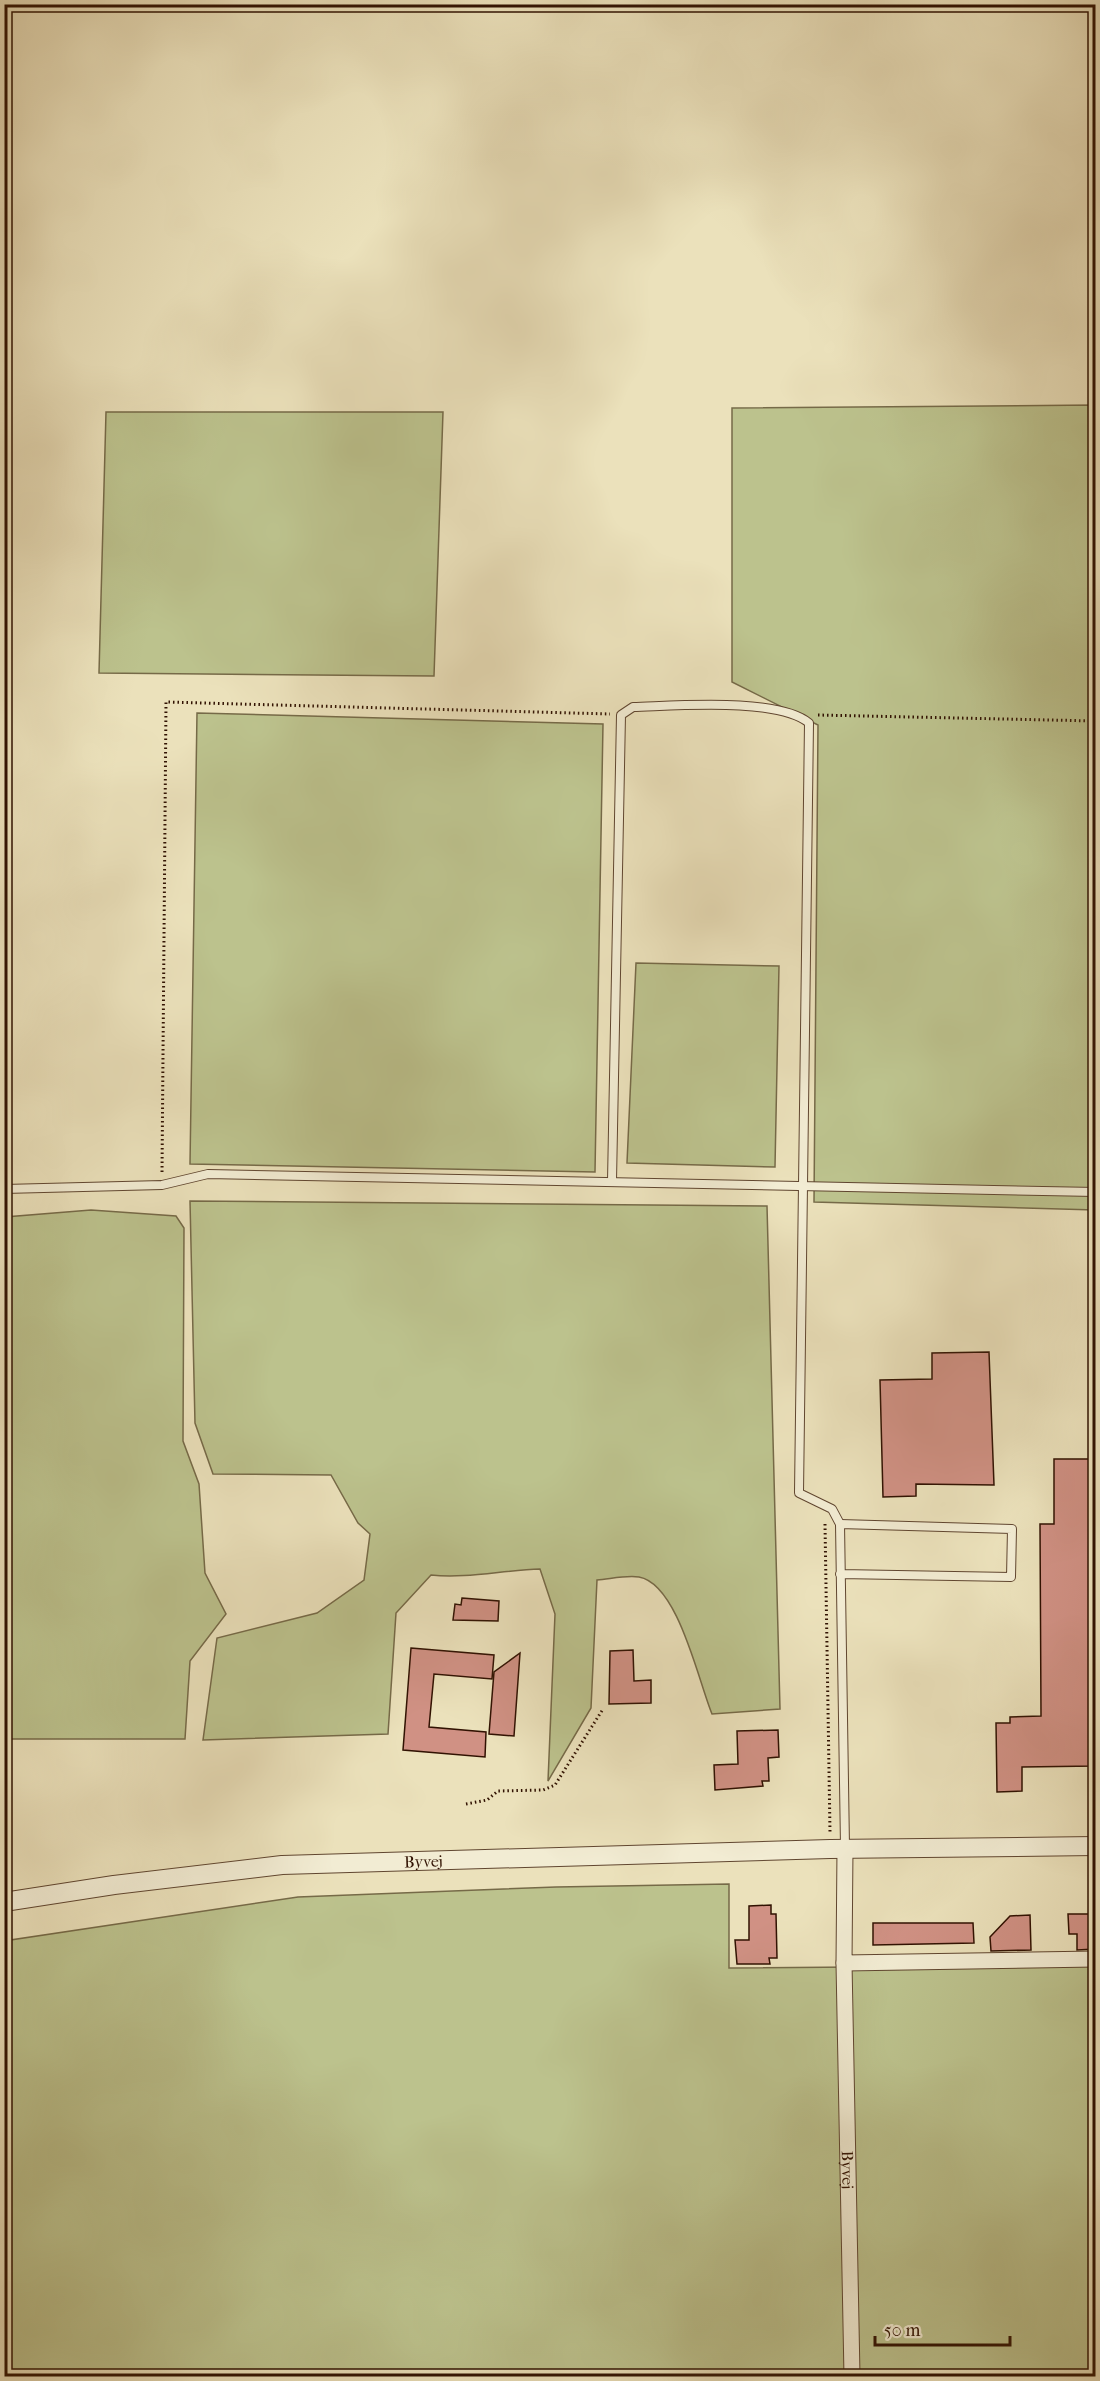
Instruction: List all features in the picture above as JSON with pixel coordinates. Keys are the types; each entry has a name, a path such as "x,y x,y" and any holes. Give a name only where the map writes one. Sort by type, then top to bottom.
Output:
{"street":[{"name":"Byvej","path":"4,1902 114,1885 282,1865 837,1849 1095,1846"},
{"name":"Byvej","path":"837,1849 844,1963 852,2376"},
{"path":"844,1963 1095,1959"}],"lane":[{"path":"612,1181 621,715 633,707 728,704 799,714 809,723 799,1493 832,1509 840,1524 837,1849"},
{"path":"4,1190 162,1185 208,1174 1095,1192"},
{"path":"840,1524 1012,1529 1011,1577 840,1574"}],"path":[{"path":"162,1185 166,702 621,715"},
{"path":"799,714 1095,721"},
{"path":"825,1506 837,1849"},
{"path":"466,1804 487,1800 498,1791 543,1790 555,1785 603,1709"}],"green space":[{"path":"1095,405 1095,1210 814,1202 818,725 732,682 732,408"},
{"path":"106,412 443,412 434,676 99,673"},
{"path":"197,713 603,724 595,1172 190,1164"},
{"path":"636,963 779,966 775,1167 627,1163"},
{"path":"190,1201 767,1206 780,1709 712,1714 685,1635 676,1614 665,1597 653,1584 639,1577 597,1580 591,1708 548,1781 555,1614 540,1569 457,1576 431,1575 396,1613 388,1734 203,1740 217,1638 317,1613 364,1580 370,1534 358,1523 331,1475 213,1474 195,1423"},
{"path":"91,1210 176,1216 184,1228 183,1441 199,1484 205,1573 226,1614 190,1661 185,1739 5,1739 5,1217"},
{"path":"729,1884 729,1968 1095,1965 1095,2376 5,2376 4,1941 298,1897 556,1887"}],"building":[{"path":"989,1352 994,1485 916,1484 916,1496 883,1497 880,1380 932,1379 932,1353"},
{"path":"1054,1459 1095,1459 1095,1766 1022,1767 1022,1791 997,1792 996,1723 1010,1723 1010,1717 1041,1716 1040,1524 1054,1524"},
{"path":"462,1598 499,1601 498,1621 453,1620 455,1604 461,1605"},
{"path":"411,1648 494,1655 492,1679 434,1674 429,1727 486,1732 485,1757 403,1750"},
{"path":"633,1650 634,1681 651,1680 651,1703 609,1704 610,1651"},
{"path":"520,1653 514,1736 489,1734 494,1672"},
{"path":"778,1730 779,1757 768,1758 769,1781 762,1781 763,1786 715,1790 714,1765 738,1764 737,1731"},
{"path":"771,1905 771,1914 776,1914 777,1958 769,1958 770,1964 737,1964 735,1940 749,1940 749,1906"},
{"path":"1068,1914 1095,1914 1095,1949 1077,1950 1077,1934 1069,1934"},
{"path":"1030,1915 1031,1950 991,1951 990,1937 1010,1916"},
{"path":"873,1923 973,1923 974,1943 873,1945"}]}
